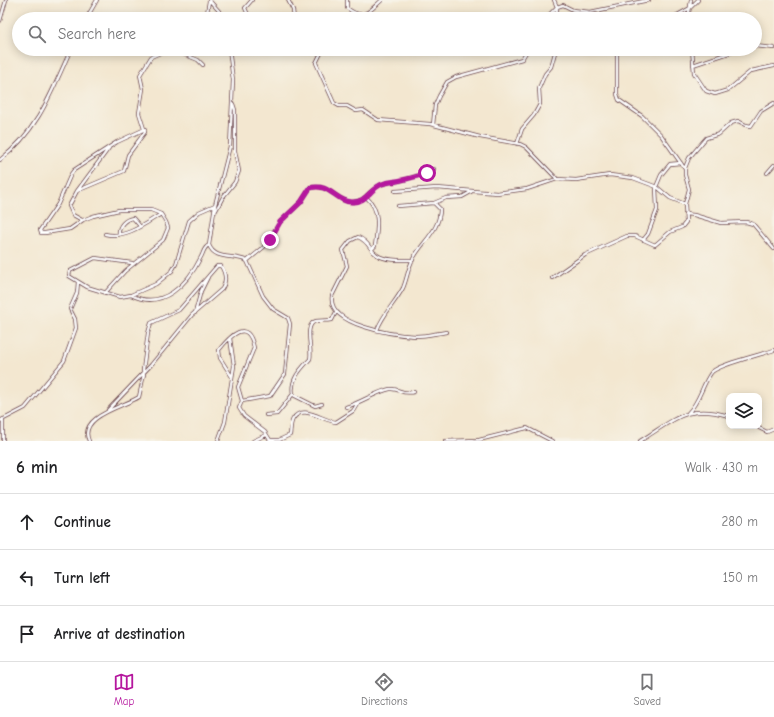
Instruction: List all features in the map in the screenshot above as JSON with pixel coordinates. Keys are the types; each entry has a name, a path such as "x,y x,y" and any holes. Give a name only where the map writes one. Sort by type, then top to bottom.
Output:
{"street":[{"path":"0,21 6,0"},
{"path":"90,12 97,0"},
{"path":"207,12 209,0"},
{"path":"209,0 219,12"},
{"path":"247,12 245,8 252,0"},
{"path":"288,0 294,12"},
{"path":"346,0 347,8 353,12"},
{"path":"369,12 382,0"},
{"path":"554,0 557,7 557,12"},
{"path":"552,12 557,7 563,5 573,10 597,11 612,6 649,0"},
{"path":"689,12 691,0"},
{"path":"683,12 690,8 698,0"},
{"path":"762,47 774,48"},
{"path":"0,160 25,137 45,108 68,56"},
{"path":"77,191 124,171 128,155 142,138 144,129 139,113 142,89 140,75 151,57 153,56"},
{"path":"188,56 198,60 203,65"},
{"path":"229,56 233,74 230,146 215,205 209,245 217,254 247,261"},
{"path":"320,56 316,64 334,103 338,106 347,106 356,111 364,110 378,120 433,125 526,147 557,179"},
{"path":"433,125 435,105 447,82 456,76 522,59 524,56"},
{"path":"516,144 522,129 534,115 540,104 539,88 545,74 551,67 554,56"},
{"path":"552,278 580,258 616,240 627,236 635,236 655,245 670,232 682,227 686,222 685,204 689,189 685,169 661,135 642,116 619,100 617,94 617,56"},
{"path":"692,56 694,73 706,91 715,94 728,90 751,71 774,66"},
{"path":"693,65 720,56"},
{"path":"213,216 220,201 235,182 239,171 235,151 235,110 232,100"},
{"path":"685,169 689,158 706,138 720,134 731,123 738,121 751,126 761,111 774,103"},
{"path":"105,293 119,276 133,263 163,240 168,228 166,222 160,214 144,209 119,210 82,220 70,229 45,233 40,232 58,204 71,174 110,146 144,129"},
{"path":"82,220 73,215 69,208 77,191 110,146"},
{"path":"643,240 648,234 657,210 656,187 667,166 681,162"},
{"path":"767,173 774,165"},
{"path":"247,261 264,247 280,222 301,202 310,188 318,187 330,190 344,200 350,202 367,198 381,184 412,178 434,169"},
{"path":"395,191 437,188 466,189 472,192 497,193 527,189 557,179 576,180 610,175 633,178 656,187 670,198 685,204"},
{"path":"398,206 434,203 446,198 462,197 472,192"},
{"path":"367,198 374,206 376,212 375,246 372,250"},
{"path":"377,330 380,322 406,282 413,260 435,228 440,209 434,203"},
{"path":"133,263 91,258 82,266 70,270 70,277 78,282 105,293 120,297 131,295 156,284 172,271 176,264 189,221 199,212 215,205"},
{"path":"105,234 130,232 160,214"},
{"path":"685,214 694,215 721,223 746,222 753,224 774,250"},
{"path":"119,234 120,227 127,219 133,218 139,226"},
{"path":"413,260 398,260 379,256 372,250 367,241 358,237 347,244 343,250 347,266 331,301 336,312 350,323 377,330 417,336 447,332"},
{"path":"131,295 141,300 151,301 173,292 186,281 201,257 204,248 209,245"},
{"path":"247,261 263,296 273,309 288,318 290,324 285,374 272,393 266,398 242,401 238,405 244,416 272,441 288,437 293,418 306,412 326,420 336,422 353,411 358,403"},
{"path":"89,441 86,436 90,427 144,372 195,313 224,286 226,275 221,266 217,266 210,272 179,310 172,315 156,319 151,323 148,333 144,372 139,397 129,403 108,410"},
{"path":"195,313 201,291 210,272"},
{"path":"3,441 2,420 25,408 64,361 76,328 75,319 70,309 77,293 78,282"},
{"path":"266,414 277,414 293,394 292,386 311,356 309,329 311,324 315,321 332,320 336,312"},
{"path":"232,377 219,354 220,349 230,337 239,330 242,330 248,334 253,345 253,352 238,387 242,401"},
{"path":"218,441 225,422 232,377 234,356 230,337"},
{"path":"688,414 696,405 710,375 717,368 774,350"},
{"path":"346,407 388,390 396,390 404,394 414,392"},
{"path":"293,394 315,406 322,404"},
{"path":"642,440 672,418 706,411 726,415"},
{"path":"445,441 474,440 527,428 552,441"},
{"path":"761,429 767,432 774,429"},
{"path":"253,441 266,435"}],"route":[{"path":"270,240 280,222 301,202 307,190 310,188 318,187 330,190 344,200 357,202 367,198 376,187 381,184 412,178 427,173"}]}
